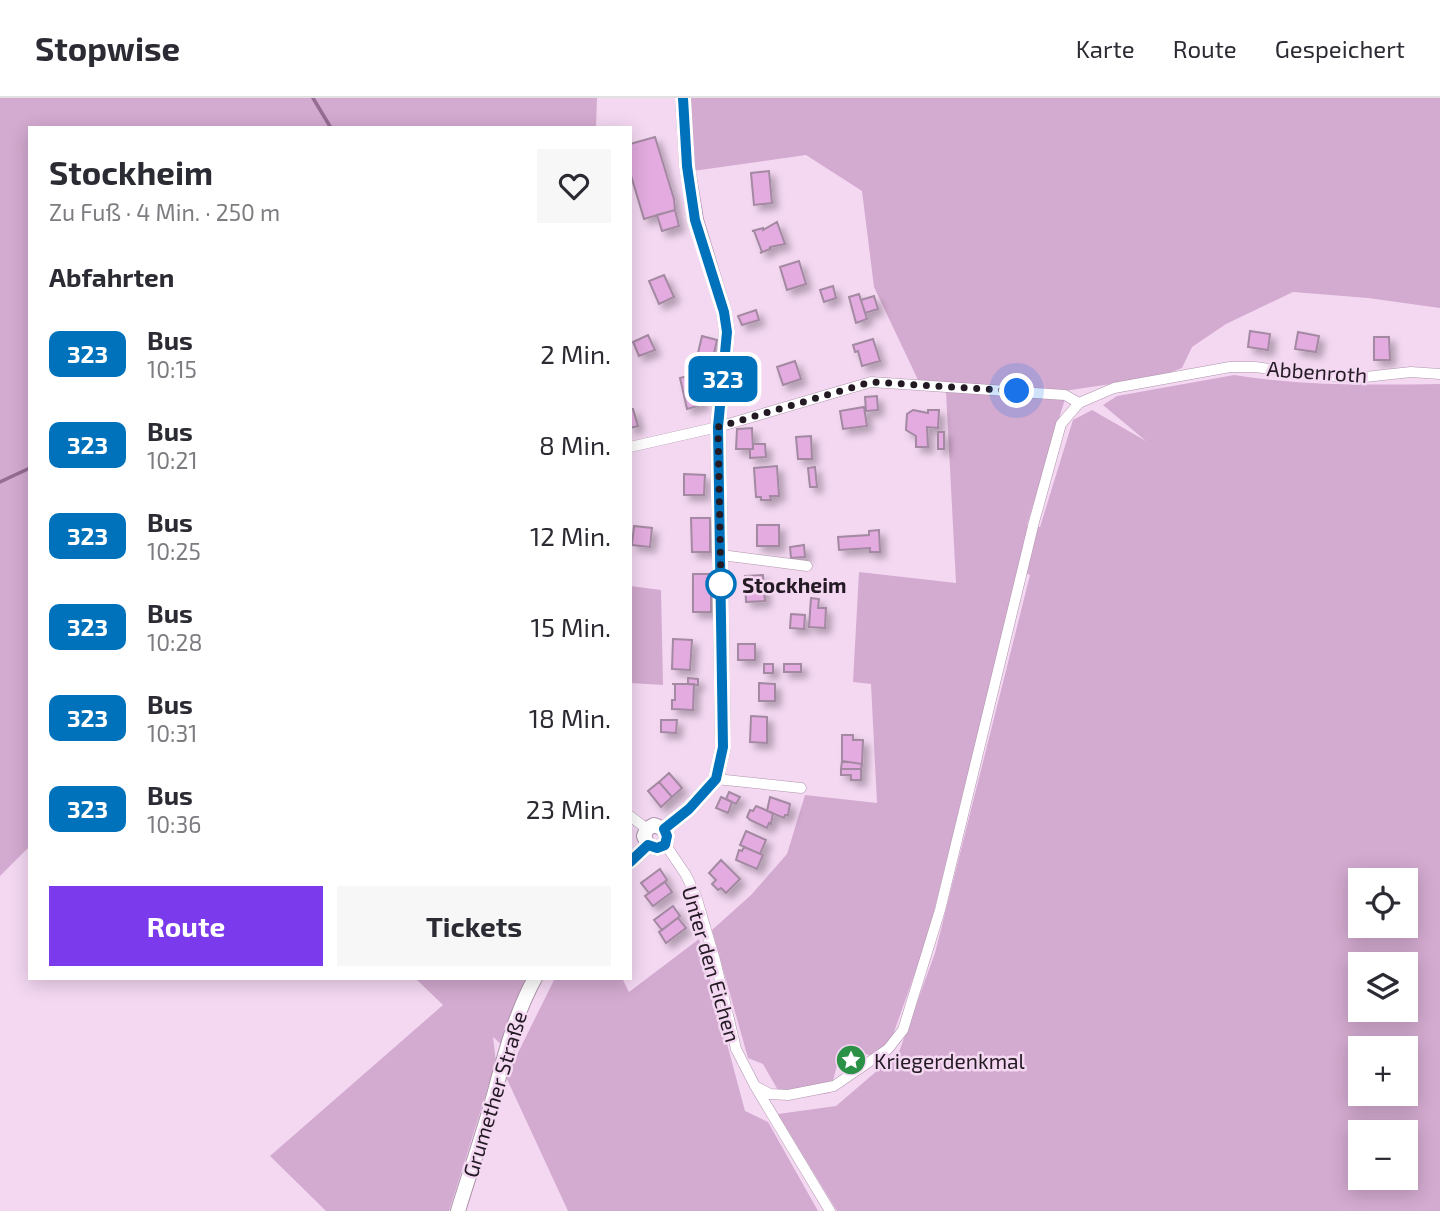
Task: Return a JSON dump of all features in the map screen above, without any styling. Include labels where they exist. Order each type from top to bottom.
[{"type":"street","points":[[664,829],[689,809],[716,779],[723,747],[718,427],[727,332],[724,312],[695,220],[687,166],[683,98]]},
{"type":"street","name":"Abbenroth","points":[[1079,403],[1114,388],[1230,367],[1255,367],[1322,376],[1365,377],[1411,372],[1440,374]]},
{"type":"street","points":[[632,447],[718,427],[871,382],[1065,395],[1079,403],[1061,424],[940,910],[903,1030],[888,1049],[834,1086],[788,1095],[769,1094],[755,1086]]},
{"type":"street","points":[[721,555],[807,566]]},
{"type":"street","points":[[716,779],[801,788]]},
{"type":"street","points":[[632,818],[647,829]]},
{"type":"street","points":[[654,825],[664,829],[667,836],[665,845],[657,848],[648,845],[644,836],[647,829],[654,825]]},
{"type":"street","points":[[632,860],[648,845]]},
{"type":"street","name":"Unter den Eichen","points":[[665,845],[696,895],[736,1049],[755,1086],[830,1211]]},
{"type":"street","name":"Grumether Straße","points":[[458,1211],[505,1049],[520,1006],[534,980]]},
{"type":"shaded area","points":[[0,98],[597,98],[596,126],[28,126],[28,848],[0,876]]},
{"type":"shaded area","points":[[690,98],[1440,98],[1440,308],[1368,298],[1293,292],[1226,324],[1192,347],[1182,368],[1158,377],[1064,391],[918,380],[874,287],[862,191],[806,155],[693,171]]},
{"type":"shaded area","points":[[1234,375],[1311,383],[1440,384],[1440,1211],[837,1211],[778,1114],[836,1106],[899,1052],[935,953],[1030,575],[1018,569],[928,936],[888,1049],[870,1055],[841,1049],[830,1093],[783,1099],[763,1064],[748,1058],[712,930],[751,895],[787,854],[805,795],[877,803],[871,684],[853,682],[859,572],[956,583],[946,392],[1065,399],[1027,525],[1040,527],[1073,420],[1092,410],[1146,441],[1103,405],[1117,396]]},
{"type":"shaded area","points":[[632,586],[661,590],[663,685],[632,683]]},
{"type":"shaded area","points":[[699,939],[745,1111],[768,1122],[818,1211],[568,1211],[506,1077],[554,980],[623,980],[629,992]]},
{"type":"shaded area","points":[[417,980],[530,980],[501,1044],[493,1037],[496,1062],[449,1211],[326,1211],[270,1156],[443,1005]]},
{"type":"building","points":[[655,137],[675,210],[644,219],[632,179],[632,143]]},
{"type":"building","points":[[769,171],[772,203],[754,205],[751,173]]},
{"type":"building","points":[[675,210],[679,226],[662,231],[657,215]]},
{"type":"building","points":[[777,222],[785,244],[770,247],[770,249],[760,253],[762,252],[752,231],[763,230]]},
{"type":"building","points":[[799,261],[806,284],[787,290],[780,267]]},
{"type":"building","points":[[664,275],[674,297],[659,304],[649,281]]},
{"type":"building","points":[[833,286],[836,298],[824,302],[820,290]]},
{"type":"building","points":[[859,294],[867,319],[856,323],[849,297]]},
{"type":"building","points":[[874,296],[878,309],[865,313],[861,300]]},
{"type":"building","points":[[756,310],[759,320],[742,325],[738,316]]},
{"type":"building","points":[[1250,331],[1270,334],[1268,350],[1248,347]]},
{"type":"building","points":[[1298,332],[1319,336],[1316,352],[1295,349]]},
{"type":"building","points":[[648,335],[655,350],[639,356],[633,342]]},
{"type":"building","points":[[702,336],[717,340],[713,357],[698,353]]},
{"type":"building","points":[[1374,337],[1389,337],[1390,360],[1374,360]]},
{"type":"building","points":[[873,339],[880,361],[862,366],[858,351],[855,352],[853,345]]},
{"type":"building","points":[[795,361],[801,379],[783,385],[777,367]]},
{"type":"building","points":[[696,374],[704,404],[687,409],[680,378]]},
{"type":"building","points":[[877,396],[878,410],[866,411],[865,397]]},
{"type":"building","points":[[864,407],[867,426],[843,429],[840,411]]},
{"type":"building","points":[[632,409],[633,409],[638,426],[632,428]]},
{"type":"building","points":[[913,410],[928,413],[928,410],[939,410],[938,428],[927,427],[928,447],[916,447],[916,436],[906,430],[907,414]]},
{"type":"building","points":[[752,428],[753,449],[736,449],[737,429]]},
{"type":"building","points":[[938,432],[944,432],[944,449],[938,449]]},
{"type":"building","points":[[811,436],[812,459],[798,459],[796,437]]},
{"type":"building","points":[[753,444],[765,444],[766,457],[750,458]]},
{"type":"building","points":[[777,466],[779,496],[770,496],[771,500],[761,500],[761,497],[756,497],[754,468]]},
{"type":"building","points":[[815,467],[817,487],[810,487],[808,468]]},
{"type":"building","points":[[684,474],[705,475],[704,495],[684,495]]},
{"type":"building","points":[[691,518],[710,518],[710,552],[692,552]]},
{"type":"building","points":[[757,525],[779,525],[779,546],[757,546]]},
{"type":"building","points":[[634,526],[652,528],[650,547],[632,545]]},
{"type":"building","points":[[879,530],[880,552],[870,552],[870,548],[839,550],[838,537],[869,535],[869,531]]},
{"type":"building","points":[[804,545],[805,557],[791,558],[790,547]]},
{"type":"building","points":[[693,574],[711,574],[711,612],[693,612]]},
{"type":"building","points":[[763,575],[765,601],[746,602],[745,576]]},
{"type":"building","points":[[811,598],[819,599],[818,608],[826,608],[825,628],[809,627]]},
{"type":"building","points":[[791,614],[805,615],[804,629],[790,628]]},
{"type":"building","points":[[673,639],[692,640],[690,670],[672,669]]},
{"type":"building","points":[[738,644],[755,644],[755,660],[738,660]]},
{"type":"building","points":[[764,664],[773,664],[773,673],[764,673]]},
{"type":"building","points":[[784,664],[801,664],[801,672],[784,672]]},
{"type":"building","points":[[688,678],[698,679],[698,685],[688,684]]},
{"type":"building","points":[[759,683],[775,684],[775,701],[759,701]]},
{"type":"building","points":[[675,684],[694,684],[693,710],[672,709]]},
{"type":"building","points":[[751,716],[767,717],[767,743],[750,742]]},
{"type":"building","points":[[661,720],[677,720],[676,733],[661,732]]},
{"type":"building","points":[[842,735],[853,735],[853,740],[863,740],[862,764],[842,761]]},
{"type":"building","points":[[842,761],[862,764],[861,769],[841,769]]},
{"type":"building","points":[[841,769],[861,769],[861,780],[851,780],[851,775],[841,775]]},
{"type":"building","points":[[669,773],[682,788],[672,797],[659,782]]},
{"type":"building","points":[[659,782],[672,797],[661,807],[648,791]]},
{"type":"building","points":[[729,792],[740,797],[736,804],[726,799]]},
{"type":"building","points":[[721,797],[732,802],[728,813],[716,808]]},
{"type":"building","points":[[770,797],[790,804],[788,815],[784,818],[767,811]]},
{"type":"building","points":[[756,806],[773,813],[771,824],[769,823],[767,828],[747,817],[750,810],[753,811]]},
{"type":"building","points":[[746,831],[766,840],[760,854],[740,845]]},
{"type":"building","points":[[744,847],[763,855],[757,869],[736,860],[739,850],[742,851]]},
{"type":"building","points":[[721,860],[740,879],[726,893],[712,884],[716,880],[709,873]]},
{"type":"building","points":[[660,869],[667,880],[649,893],[641,883]]},
{"type":"building","points":[[665,882],[672,892],[653,906],[645,896]]},
{"type":"building","points":[[673,906],[680,916],[662,930],[654,920]]},
{"type":"building","points":[[678,918],[686,928],[666,943],[659,932]]},
{"type":"waterway","points":[[313,98],[330,126]]},
{"type":"waterway","points":[[0,482],[28,469]]},
{"type":"bus line","name":"323","points":[[632,860],[648,845],[657,848],[665,845],[667,836],[664,829],[689,809],[716,779],[723,747],[718,427],[727,332],[724,312],[695,220],[687,166],[683,98]]},
{"type":"place","name":"Stockheim","points":[[721,584]]},
{"type":"place","name":"Kriegerdenkmal","points":[[851,1060]]},
{"type":"route","points":[[721,584],[721,587],[718,427],[871,382],[1017,391]]}]
